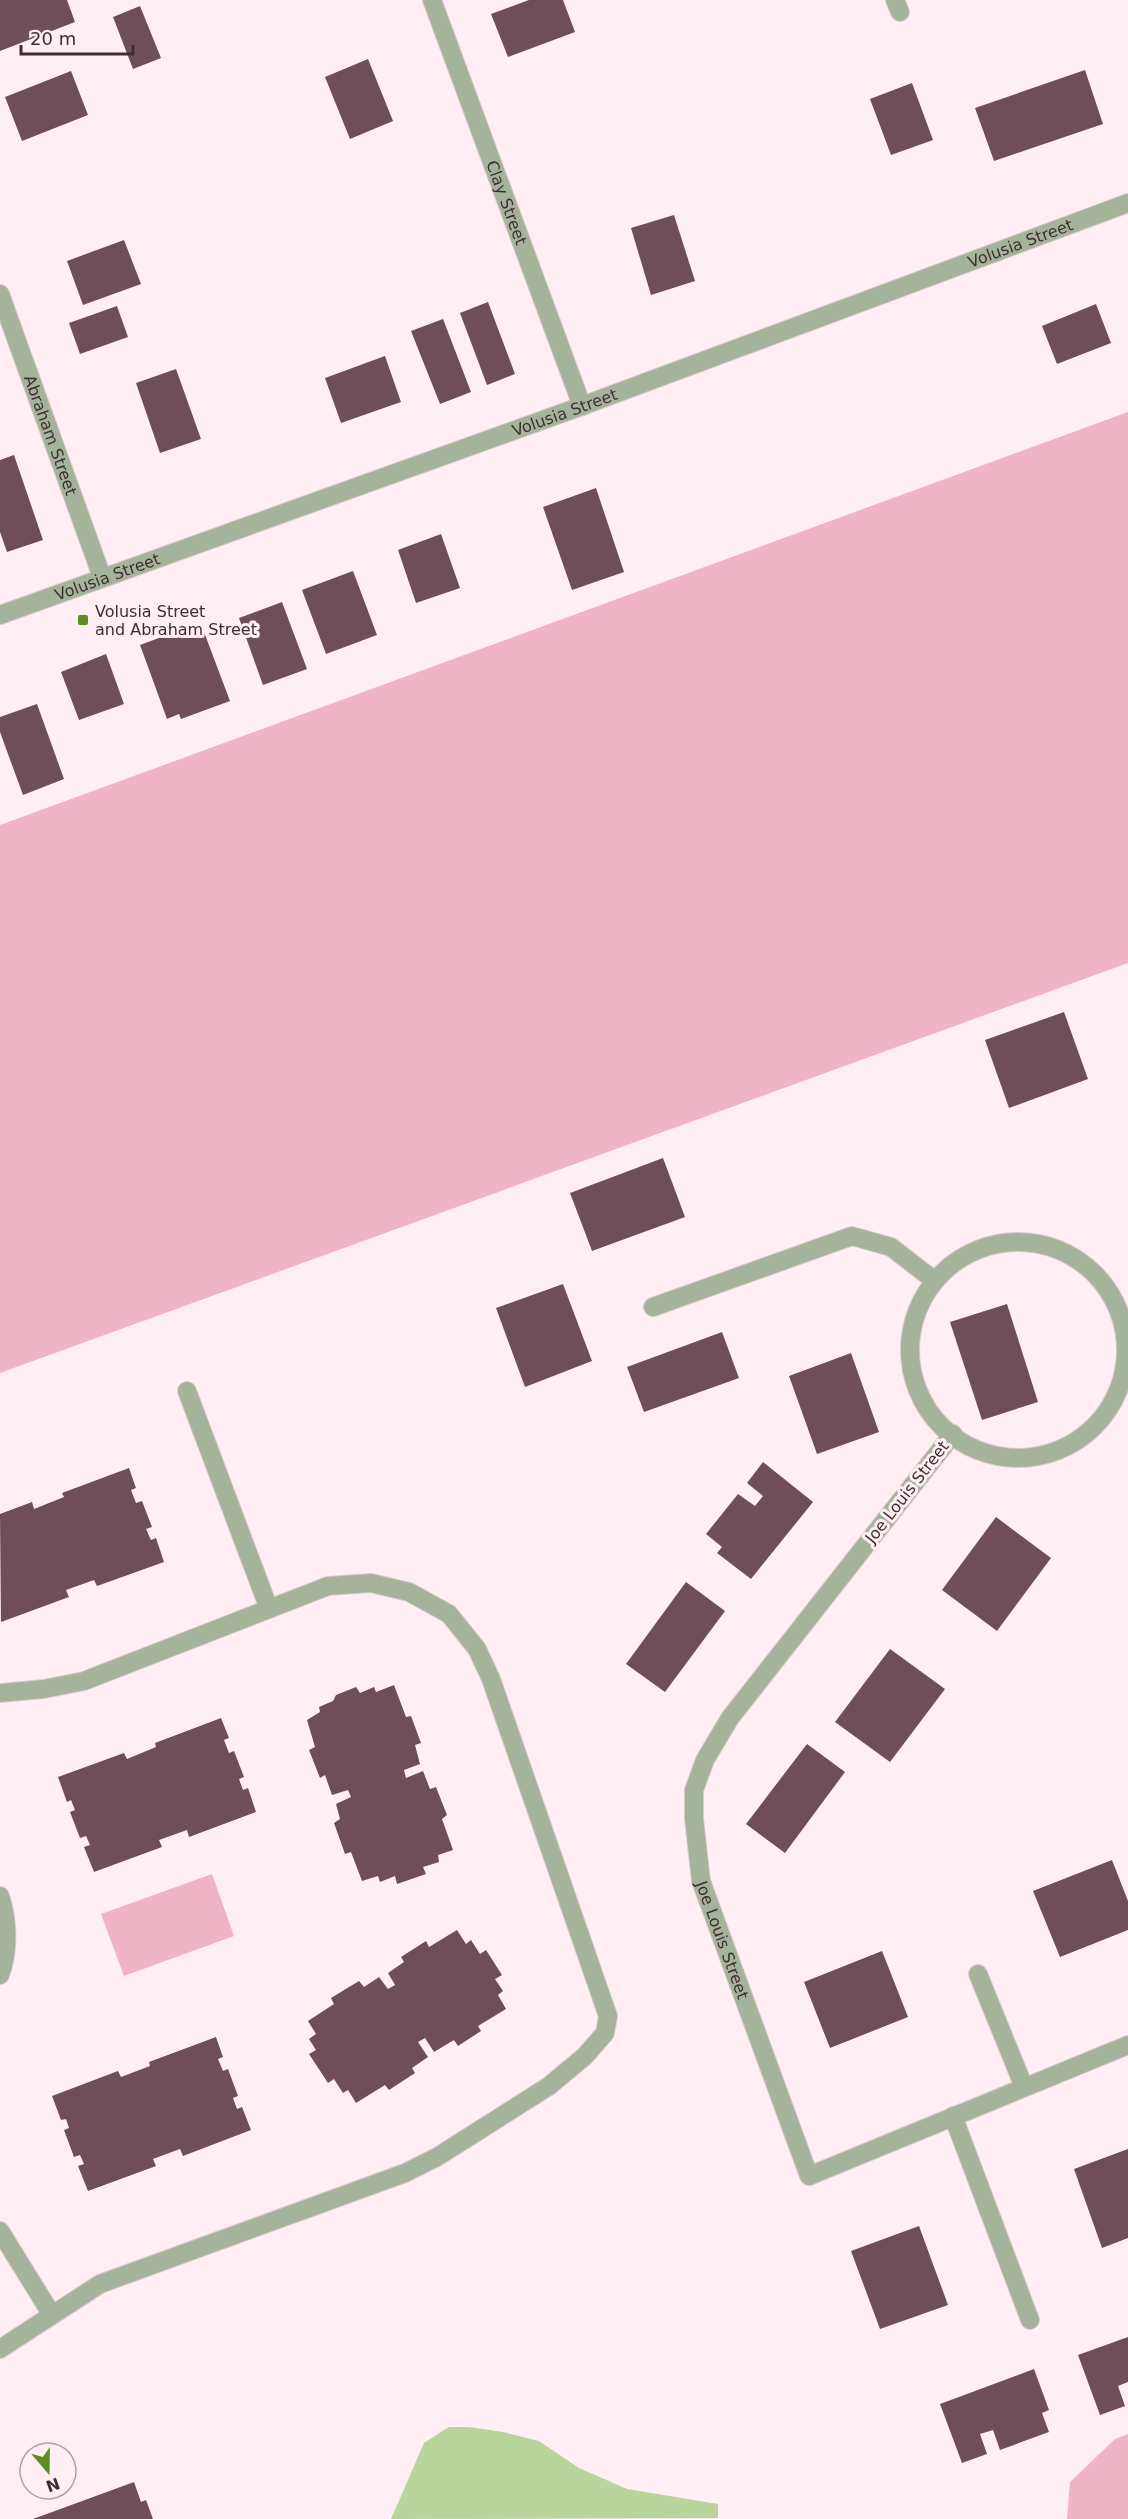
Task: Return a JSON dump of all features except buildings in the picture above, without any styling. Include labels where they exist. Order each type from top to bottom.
[{"type":"street","name":"Clay Street","points":[[432,0],[582,405]]},
{"type":"street","name":"Volusia Street","points":[[0,615],[582,405],[1128,203]]},
{"type":"street","name":"Abraham Street","points":[[0,294],[3,313],[102,577]]},
{"type":"street","points":[[653,1307],[852,1236],[891,1247],[935,1281]]},
{"type":"street","points":[[1024,1241],[1061,1249],[1092,1270],[1116,1300],[1127,1339],[1124,1377],[1108,1411],[1082,1438],[1041,1456],[1002,1457],[966,1445],[937,1422],[917,1390],[909,1350],[916,1314],[935,1281],[963,1256],[999,1243],[1024,1241]]},
{"type":"street","points":[[187,1391],[268,1610]]},
{"type":"street","name":"Joe Louis Street","points":[[953,1434],[730,1718],[705,1760],[694,1790],[694,1820],[701,1881],[809,2176],[1128,2045]]},
{"type":"street","points":[[0,1693],[44,1689],[84,1681],[328,1586],[371,1583],[409,1592],[449,1614],[477,1649],[491,1679],[608,2016],[605,2032],[585,2056],[549,2086],[437,2157],[405,2173],[100,2284],[0,2349]]},
{"type":"street","points":[[0,1896],[5,1913],[5,1962],[0,1975]]},
{"type":"street","points":[[978,1974],[1024,2087]]},
{"type":"street","points":[[953,2116],[1030,2320]]},
{"type":"street","points":[[0,2231],[52,2315]]},
{"type":"shaded area","points":[[1128,412],[1128,963],[0,1373],[0,825]]},
{"type":"shaded area","points":[[212,1874],[234,1936],[124,1976],[101,1914]]},
{"type":"shaded area","points":[[449,2427],[469,2427],[503,2432],[539,2441],[579,2468],[627,2489],[718,2504],[718,2518],[391,2519],[424,2443]]},
{"type":"shaded area","points":[[1128,2434],[1128,2519],[1067,2519],[1070,2482],[1115,2439]]},
{"type":"place","name":"Volusia Street and Abraham Street","points":[[83,620]]}]
